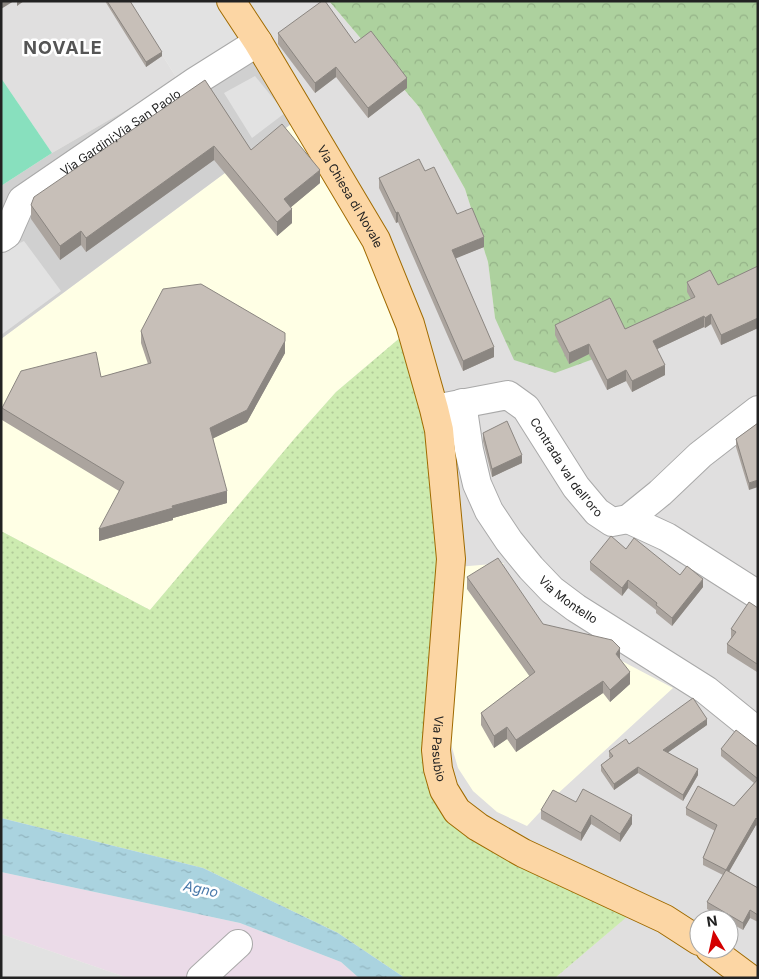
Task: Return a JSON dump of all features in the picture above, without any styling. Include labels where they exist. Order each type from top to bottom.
[{"type":"main road","name":"Via Chiesa di Novale","points":[[232,1],[376,240],[410,324],[434,409]]},
{"type":"main road","name":"Via Pasubio","points":[[434,409],[439,430],[452,559],[436,750],[438,769],[444,790],[457,811],[478,827],[523,853],[665,919],[689,935]]},
{"type":"main road","points":[[723,959],[749,978]]},
{"type":"street","name":"Via Gardini;Via San Paolo","points":[[1,238],[8,234],[22,200],[196,81],[258,42]]},
{"type":"street","name":"Contrada val dell'oro","points":[[434,409],[508,395],[526,408],[576,487],[597,512],[612,522],[628,519]]},
{"type":"street","name":"Via Montello","points":[[462,403],[469,450],[477,484],[490,511],[531,568],[552,590],[576,608],[706,690],[758,732]]},
{"type":"street","points":[[758,410],[700,456],[660,493],[628,519],[667,537],[758,595]]},
{"type":"street","points":[[201,978],[238,944]]},
{"type":"shaded area","points":[[1,1],[128,1],[178,80],[52,153],[1,78]]},
{"type":"shaded area","points":[[128,1],[221,1],[245,37],[178,80]]},
{"type":"shaded area","points":[[221,1],[329,1],[419,107],[465,189],[488,262],[495,318],[758,299],[758,978],[555,978],[641,904],[505,844],[447,789],[408,331]]},
{"type":"shaded area","points":[[245,37],[302,116],[1,339],[1,186],[52,153],[178,80]]},
{"type":"shaded area","points":[[255,76],[285,113],[252,138],[224,93]]},
{"type":"shaded area","points":[[302,116],[408,331],[336,392],[150,610],[1,531],[1,339]]},
{"type":"shaded area","points":[[24,241],[61,291],[1,335],[1,252]]},
{"type":"shaded area","points":[[504,563],[498,570],[543,636],[620,660],[673,688],[553,798],[527,826],[497,812],[473,791],[458,768],[446,718],[457,567]]},
{"type":"shaded area","points":[[1,872],[240,923],[341,962],[359,978],[128,978],[1,934]]},
{"type":"shaded area","points":[[1,934],[128,978],[1,978]]},
{"type":"green space","points":[[329,1],[758,1],[758,299],[555,373],[514,360],[495,318],[488,262],[465,189],[419,107]]},
{"type":"green space","points":[[1,78],[52,153],[1,186]]},
{"type":"green space","points":[[408,331],[431,402],[447,789],[505,844],[642,904],[555,978],[405,978],[338,933],[203,868],[1,818],[1,531],[150,610],[336,392]]},
{"type":"water","name":"Agno","points":[[1,818],[203,868],[338,933],[405,978],[359,978],[341,962],[240,923],[1,872]]},
{"type":"building","points":[[107,1],[130,1],[162,52],[146,62]]},
{"type":"building","points":[[322,1],[325,1],[355,43],[371,31],[407,78],[368,108],[336,67],[315,83],[278,33]]},
{"type":"building","points":[[205,80],[251,150],[282,124],[320,170],[284,199],[292,209],[277,222],[214,146],[86,238],[81,231],[60,246],[31,205],[34,197]]},
{"type":"building","points":[[419,159],[425,171],[434,167],[457,214],[472,208],[484,237],[452,250],[494,347],[463,361],[398,212],[396,213],[379,178]]},
{"type":"building","points":[[758,266],[758,318],[721,335],[711,314],[653,341],[665,365],[632,381],[626,370],[607,380],[589,344],[569,353],[555,325],[610,298],[625,329],[695,297],[687,282],[710,270],[718,285]]},
{"type":"building","points":[[201,284],[285,333],[285,341],[247,410],[210,428],[227,491],[99,529],[124,482],[2,408],[21,371],[96,352],[101,377],[151,363],[141,331],[163,289]]},
{"type":"building","points":[[507,421],[522,455],[492,469],[483,433]]},
{"type":"building","points":[[758,423],[758,480],[749,483],[736,439]]},
{"type":"building","points":[[611,536],[626,549],[634,538],[680,575],[687,566],[703,579],[672,618],[656,605],[657,603],[628,580],[622,588],[590,562]]},
{"type":"building","points":[[498,558],[543,624],[612,640],[620,648],[616,654],[630,672],[610,690],[603,681],[516,740],[507,727],[494,736],[481,713],[535,672],[467,577]]},
{"type":"building","points":[[749,602],[758,608],[757,664],[727,644],[736,632],[731,629]]},
{"type":"building","points":[[693,698],[707,719],[663,750],[698,769],[683,795],[638,767],[614,784],[601,765],[613,756],[609,751],[626,739],[629,744]]},
{"type":"building","points":[[736,730],[758,747],[758,779],[721,749]]},
{"type":"building","points":[[758,779],[758,820],[756,818],[726,870],[703,858],[717,825],[686,808],[698,786],[734,806]]},
{"type":"building","points":[[583,789],[632,815],[620,834],[591,815],[581,833],[541,810],[553,790],[576,802]]},
{"type":"building","points":[[726,870],[758,888],[758,915],[750,910],[743,923],[739,921],[739,909],[719,909],[707,902]]},
{"type":"district","name":"NOVALE","points":[[63,48]]}]
